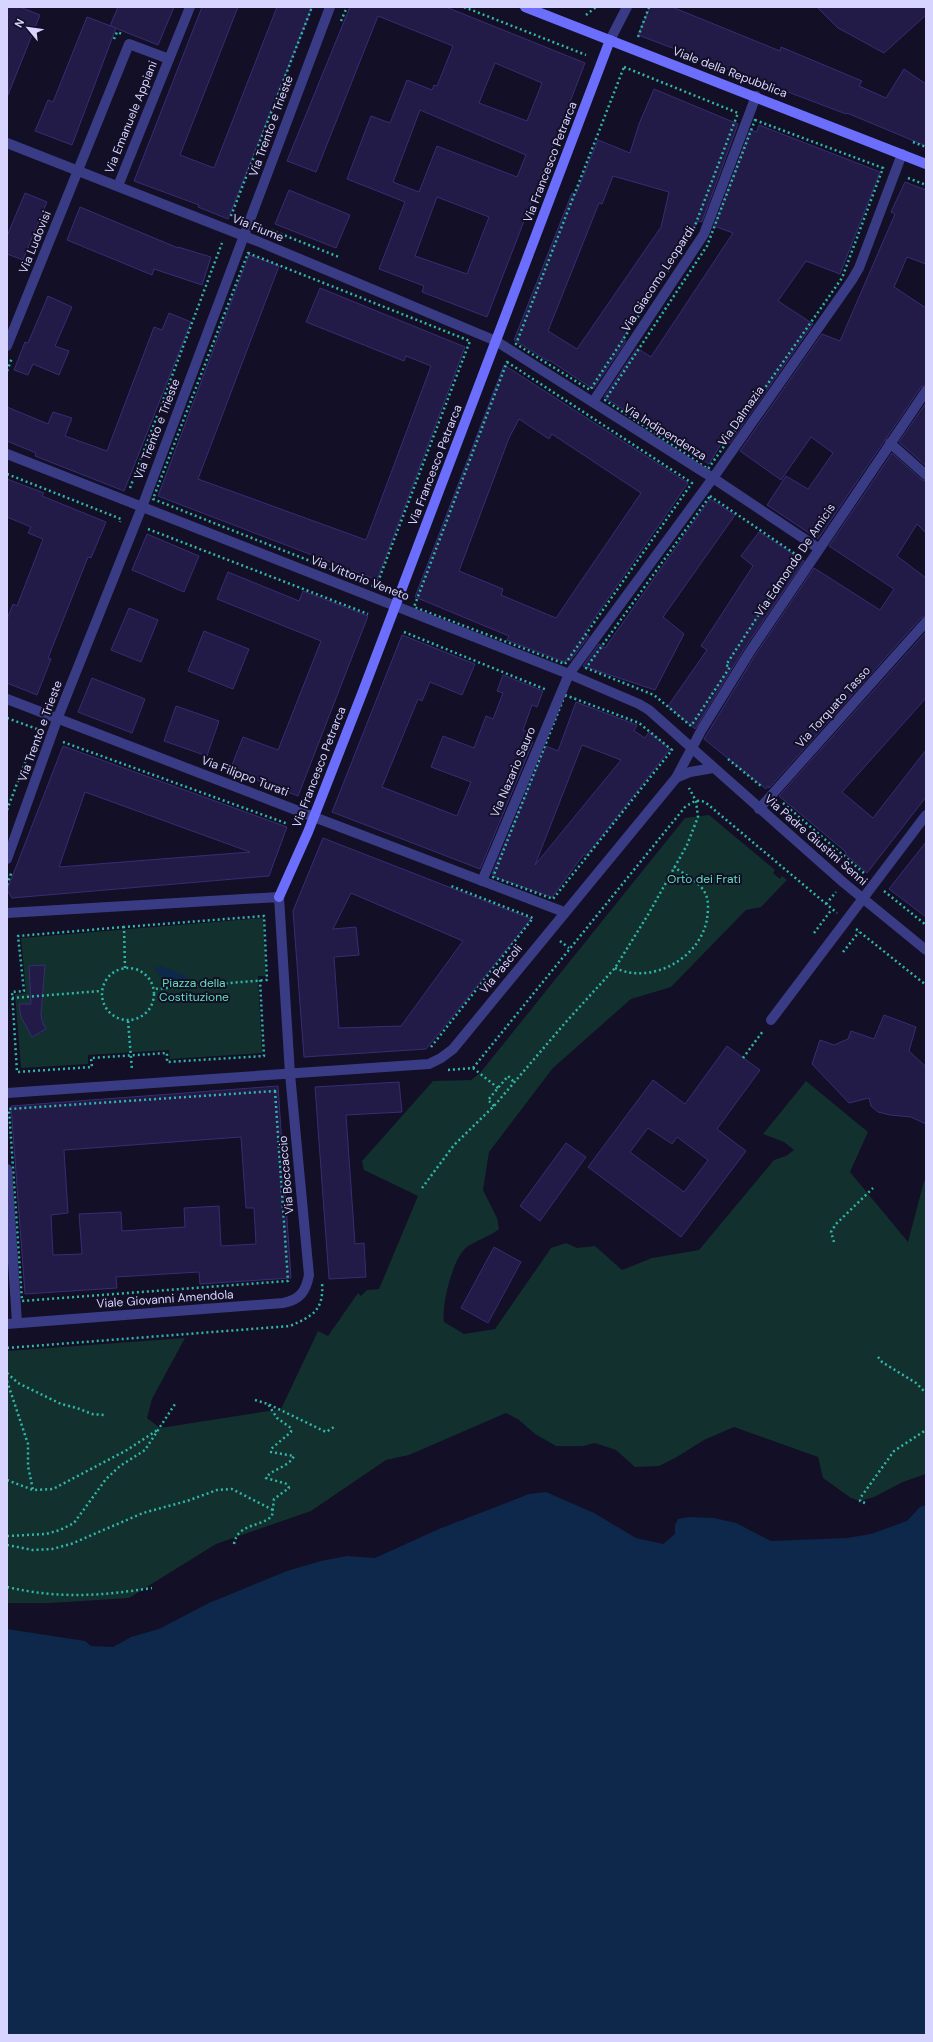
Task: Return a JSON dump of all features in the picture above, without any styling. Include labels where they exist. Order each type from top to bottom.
[{"type":"street","name":"Via Emanuele Appiani","points":[[118,186],[190,7]]},
{"type":"street","name":"Via Trento e Trieste","points":[[11,861],[58,717],[142,507],[330,7]]},
{"type":"street","name":"Viale della Repubblica","points":[[525,7],[756,96],[926,164]]},
{"type":"street","points":[[610,40],[627,7]]},
{"type":"street","name":"Via Francesco Petrarca","points":[[279,897],[314,817],[610,40]]},
{"type":"street","name":"Via Emanuele Appiani","points":[[79,170],[129,44],[169,59]]},
{"type":"street","name":"Via Giacomo Leopardi","points":[[593,402],[704,234],[756,96]]},
{"type":"street","name":"Via Fiume","points":[[7,143],[244,236],[496,341]]},
{"type":"street","name":"Via Dalmazia","points":[[569,674],[713,478],[852,280],[859,268],[902,154]]},
{"type":"street","name":"Via Ludovisi","points":[[7,346],[79,170]]},
{"type":"street","name":"Via Indipendenza","points":[[496,341],[713,478],[818,548]]},
{"type":"street","name":"Via Edmondo De Amicis","points":[[692,748],[749,653],[818,548],[926,391]]},
{"type":"street","points":[[890,443],[926,476]]},
{"type":"street","name":"Via Vittorio Veneto","points":[[7,454],[569,674],[639,704],[692,748]]},
{"type":"street","name":"Via Torquato Tasso","points":[[759,809],[926,622]]},
{"type":"street","name":"Via Nazario Sauro","points":[[482,881],[569,674]]},
{"type":"street","name":"Via Filippo Turati","points":[[7,698],[564,912]]},
{"type":"street","name":"Via Padre Giustini Senni","points":[[692,748],[759,809],[926,950]]},
{"type":"street","name":"Via Pascoli","points":[[290,1074],[429,1064],[441,1058],[453,1049],[564,912],[676,778],[692,748]]},
{"type":"street","points":[[676,778],[690,772],[713,768]]},
{"type":"street","points":[[771,1020],[862,897],[926,815]]},
{"type":"street","points":[[7,913],[279,897],[290,1074],[7,1093]]},
{"type":"street","name":"Via Boccaccio","points":[[290,1074],[309,1275]]},
{"type":"street","points":[[7,1169],[12,1324]]},
{"type":"street","name":"Viale Giovanni Amendola","points":[[12,1324],[283,1303],[297,1299],[300,1296],[305,1289],[309,1275]]},
{"type":"path","points":[[229,221],[312,7]]},
{"type":"path","points":[[464,7],[586,55]]},
{"type":"path","points":[[584,15],[586,16],[596,7]]},
{"type":"path","points":[[643,39],[637,37],[649,7]]},
{"type":"path","points":[[624,67],[738,113],[691,236],[590,390],[516,344],[575,192],[624,67]]},
{"type":"path","points":[[755,120],[883,168],[842,278],[708,468],[606,400],[707,246],[755,120]]},
{"type":"path","points":[[912,142],[926,147]]},
{"type":"path","points":[[905,177],[926,185]]},
{"type":"path","points":[[269,229],[339,257]]},
{"type":"path","points":[[127,494],[223,244],[216,241]]},
{"type":"path","points":[[248,252],[470,341],[376,587],[153,499],[248,252]]},
{"type":"path","points":[[7,371],[13,356]]},
{"type":"path","points":[[507,362],[692,483],[565,664],[414,607],[507,362]]},
{"type":"path","points":[[7,474],[121,519],[118,526]]},
{"type":"path","points":[[710,496],[801,558],[786,581],[782,579],[730,658],[726,665],[730,667],[691,726],[654,695],[586,668],[710,496]]},
{"type":"path","points":[[143,527],[368,614]]},
{"type":"path","points":[[404,632],[547,689],[544,696]]},
{"type":"path","points":[[565,695],[639,723],[672,750],[553,899],[492,877],[565,695]]},
{"type":"path","points":[[7,718],[37,729],[36,733]]},
{"type":"path","points":[[59,747],[61,741],[288,824]]},
{"type":"path","points":[[7,810],[29,752]]},
{"type":"path","points":[[725,757],[766,790]]},
{"type":"path","points":[[422,1188],[454,1145],[494,1106],[615,968],[687,845],[698,817],[696,801],[688,787]]},
{"type":"path","points":[[777,798],[867,875],[871,869]]},
{"type":"path","points":[[473,1068],[685,807],[696,801],[705,802],[859,932],[926,985]]},
{"type":"path","points":[[7,885],[11,861]]},
{"type":"path","points":[[615,968],[626,974],[651,973],[678,963],[696,944],[705,928],[708,910],[706,895],[695,881],[674,867]]},
{"type":"path","points":[[426,1052],[533,918],[450,885]]},
{"type":"path","points":[[884,891],[926,925]]},
{"type":"path","points":[[814,933],[832,909]]},
{"type":"path","points":[[154,989],[260,980],[267,980],[264,916],[18,936],[24,991],[12,992],[17,1072],[92,1067],[91,1058],[131,1055],[167,1053],[167,1062],[264,1056],[260,980]]},
{"type":"path","points":[[124,927],[125,968]]},
{"type":"path","points":[[843,952],[859,932]]},
{"type":"path","points":[[125,968],[140,971],[151,982],[154,989],[154,997],[149,1011],[136,1020],[121,1020],[108,1012],[104,1006],[102,991],[107,978],[118,969],[125,968]]},
{"type":"path","points":[[12,998],[102,991]]},
{"type":"path","points":[[743,1058],[771,1020]]},
{"type":"path","points":[[128,1021],[134,1101]]},
{"type":"path","points":[[442,1070],[473,1068],[498,1088]]},
{"type":"path","points":[[494,1106],[488,1100],[508,1076],[514,1082]]},
{"type":"path","points":[[275,1091],[288,1281],[22,1301],[9,1109],[134,1101],[275,1091]]},
{"type":"path","points":[[834,1242],[831,1232],[836,1224],[873,1188]]},
{"type":"path","points":[[7,1348],[290,1326],[303,1320],[318,1309],[323,1293],[322,1276]]},
{"type":"path","points":[[878,1357],[882,1362],[916,1383],[926,1393]]},
{"type":"path","points":[[7,1373],[18,1383],[61,1404],[92,1414],[104,1415]]},
{"type":"path","points":[[7,1380],[28,1444],[28,1466],[33,1490]]},
{"type":"path","points":[[255,1400],[268,1404],[326,1432],[334,1427]]},
{"type":"path","points":[[7,1536],[46,1534],[60,1530],[74,1523],[106,1479],[120,1466],[145,1450],[175,1404]]},
{"type":"path","points":[[234,1544],[238,1533],[244,1528],[269,1519],[272,1516],[274,1499],[289,1488],[287,1484],[266,1478],[268,1474],[286,1465],[294,1456],[271,1452],[271,1449],[291,1432],[292,1428],[277,1418],[268,1404]]},
{"type":"path","points":[[7,1480],[33,1490],[53,1489],[127,1450],[160,1428]]},
{"type":"path","points":[[866,1503],[860,1501],[860,1497],[894,1451],[926,1430]]},
{"type":"path","points":[[7,1545],[33,1550],[52,1549],[71,1544],[143,1513],[187,1501],[217,1490],[232,1489],[273,1510]]},
{"type":"path","points":[[7,1587],[64,1596],[109,1594],[152,1588]]},
{"type":"green space","name":"Orto dei Frati","points":[[709,815],[775,870],[773,873],[780,879],[782,876],[787,880],[761,907],[746,910],[671,987],[631,999],[553,1068],[489,1152],[483,1190],[497,1218],[499,1229],[467,1247],[462,1252],[449,1282],[444,1305],[444,1322],[464,1334],[495,1329],[551,1248],[566,1243],[577,1248],[595,1246],[622,1270],[652,1258],[699,1250],[774,1160],[786,1156],[794,1150],[784,1142],[763,1134],[806,1081],[868,1132],[850,1172],[908,1242],[924,1181],[926,1181],[926,1474],[903,1482],[874,1497],[860,1501],[851,1498],[823,1478],[818,1457],[734,1427],[704,1440],[677,1457],[659,1466],[635,1467],[616,1450],[595,1443],[583,1446],[556,1446],[535,1434],[519,1420],[506,1413],[409,1455],[386,1460],[311,1511],[216,1544],[129,1598],[51,1603],[7,1603],[7,1351],[185,1338],[152,1399],[147,1418],[160,1428],[281,1409],[318,1331],[328,1336],[358,1293],[361,1296],[367,1290],[379,1289],[418,1196],[364,1170],[362,1161],[433,1081],[471,1080],[480,1073],[685,818]]},
{"type":"green space","name":"Piazza della Costituzione","points":[[263,918],[266,976],[258,976],[262,1053],[170,1059],[169,1050],[88,1055],[88,1064],[21,1068],[15,994],[26,993],[21,938]]},
{"type":"water","points":[[162,966],[184,975],[192,984],[174,984],[166,981],[154,968]]},
{"type":"water","points":[[546,1492],[594,1513],[636,1538],[663,1544],[675,1534],[675,1525],[678,1519],[689,1517],[714,1518],[736,1523],[771,1541],[847,1538],[871,1534],[907,1521],[920,1507],[926,1505],[926,2035],[7,2035],[7,1629],[85,1641],[91,1646],[113,1647],[131,1637],[159,1629],[209,1603],[287,1571],[321,1561],[347,1556],[375,1558],[439,1529],[529,1494]]},
{"type":"building","points":[[7,7],[20,7],[40,15],[8,95]]},
{"type":"building","points":[[118,7],[174,7],[158,45],[110,26]]},
{"type":"building","points":[[202,7],[238,7],[180,155],[214,168],[277,7],[312,7],[228,219],[198,207],[199,205],[134,181]]},
{"type":"building","points":[[350,7],[446,7],[585,63],[487,317],[422,292],[424,286],[379,269],[405,202],[347,179],[371,116],[390,123],[407,80],[432,90],[434,85],[437,86],[453,46],[378,16],[316,172],[287,161]],"holes":[[[495,63],[542,83],[527,121],[479,103]],[[420,110],[526,155],[517,177],[437,146],[419,192],[393,182]],[[437,197],[489,217],[467,274],[415,256]]]},
{"type":"building","points":[[650,7],[672,7],[780,51],[781,47],[862,81],[859,86],[886,98],[904,69],[926,84],[926,146],[847,113],[846,114],[638,35]]},
{"type":"building","points":[[817,7],[926,7],[926,15],[884,53],[838,28]]},
{"type":"building","points":[[87,17],[116,28],[72,145],[35,131],[48,100],[53,102]]},
{"type":"building","points":[[654,89],[738,124],[702,222],[698,221],[622,339],[626,341],[593,389],[549,360],[548,361],[514,340],[572,193],[576,194],[598,140],[630,153],[639,124]],"holes":[[[613,176],[669,192],[661,227],[577,349],[548,331],[599,203],[602,204]]]},
{"type":"building","points":[[759,125],[880,172],[840,274],[806,261],[778,301],[813,324],[730,443],[724,439],[709,464],[604,397],[637,348],[651,357],[733,233],[714,226],[750,130],[757,132]]},
{"type":"building","points":[[905,182],[926,190],[926,264],[907,257],[894,287],[926,308],[926,385],[921,387],[818,539],[767,505],[786,476],[808,489],[833,453],[811,437],[781,480],[740,451],[822,334],[840,341],[895,214],[891,212]]},
{"type":"building","points":[[289,190],[350,215],[336,248],[275,224]]},
{"type":"building","points":[[25,193],[47,202],[23,260],[7,254],[7,236]]},
{"type":"building","points":[[80,207],[178,248],[211,257],[202,285],[154,269],[152,275],[67,240]]},
{"type":"building","points":[[249,255],[279,266],[198,479],[366,540],[431,366],[406,356],[404,361],[306,322],[320,288],[465,347],[377,580],[158,496]]},
{"type":"building","points":[[48,296],[72,307],[55,346],[69,351],[59,375],[33,364],[28,375],[14,370],[25,342],[28,343]]},
{"type":"building","points":[[169,313],[191,322],[124,491],[35,456],[36,453],[7,441],[7,407],[48,424],[53,412],[72,418],[65,436],[107,451],[154,327],[162,330]]},
{"type":"building","points":[[504,365],[688,483],[584,633],[589,636],[570,661],[566,660],[565,662],[507,640],[509,636],[415,597]],"holes":[[[519,419],[549,439],[552,434],[641,493],[556,618],[501,595],[503,589],[459,571],[509,438]]]},
{"type":"building","points":[[926,403],[926,466],[899,442]]},
{"type":"building","points":[[892,453],[922,480],[926,481],[926,533],[917,524],[897,556],[926,578],[926,616],[921,618],[769,788],[768,786],[766,789],[704,739],[754,657],[814,568],[880,610],[894,589],[829,546]]},
{"type":"building","points":[[7,479],[44,493],[42,496],[106,522],[91,558],[88,557],[48,658],[51,659],[37,695],[7,683],[7,619],[13,604],[17,606],[43,539],[28,533],[31,527],[7,517]]},
{"type":"building","points":[[710,499],[735,515],[663,617],[684,634],[655,690],[583,666],[599,644],[605,648]]},
{"type":"building","points":[[759,532],[804,561],[744,649],[695,729],[668,706],[707,650],[701,646],[753,566],[741,556]]},
{"type":"building","points":[[147,534],[199,556],[184,592],[132,570]]},
{"type":"building","points":[[228,572],[299,601],[303,591],[368,616],[298,796],[230,770],[243,737],[278,750],[321,641],[217,599]]},
{"type":"building","points":[[129,608],[158,620],[141,662],[111,650]]},
{"type":"building","points":[[204,631],[249,649],[233,689],[188,671]]},
{"type":"building","points":[[926,632],[926,698],[842,792],[873,818],[926,750],[926,797],[867,873],[845,854],[846,852],[779,796]]},
{"type":"building","points":[[402,635],[475,664],[462,695],[430,682],[422,701],[418,699],[382,787],[457,816],[471,782],[431,767],[443,736],[474,748],[486,716],[493,719],[503,693],[497,691],[503,675],[543,691],[537,707],[532,705],[523,730],[527,732],[524,738],[533,742],[480,869],[332,812]]},
{"type":"building","points":[[92,678],[145,699],[132,733],[78,712]]},
{"type":"building","points":[[576,702],[637,725],[634,731],[645,738],[649,732],[670,749],[586,856],[584,854],[552,897],[495,877],[495,875],[492,874],[546,746],[558,751]],"holes":[[[582,745],[621,760],[535,865]]]},
{"type":"building","points":[[176,706],[219,721],[207,756],[164,741]]},
{"type":"building","points":[[63,746],[287,827],[269,876],[12,898],[7,890]],"holes":[[[85,792],[250,852],[59,867]]]},
{"type":"building","points":[[323,838],[531,919],[426,1049],[304,1057],[293,911]],"holes":[[[351,893],[463,941],[401,1026],[339,1028],[334,957],[359,955],[356,927],[333,929]]]},
{"type":"building","points":[[926,842],[926,917],[889,889]]},
{"type":"building","points":[[45,965],[41,1014],[42,1021],[46,1029],[32,1037],[21,1017],[19,1004],[31,1004],[29,966]]},
{"type":"building","points":[[884,1015],[916,1027],[909,1051],[926,1067],[926,1124],[911,1117],[878,1112],[871,1106],[869,1098],[849,1103],[812,1064],[820,1040],[834,1045],[848,1039],[851,1031],[874,1039]]},
{"type":"building","points":[[727,1046],[760,1070],[717,1129],[746,1151],[681,1237],[588,1167],[653,1080],[685,1104]],"holes":[[[648,1128],[672,1144],[677,1137],[708,1160],[684,1192],[630,1152]]]},
{"type":"building","points":[[399,1082],[402,1112],[346,1115],[355,1244],[364,1243],[366,1277],[329,1279],[315,1087]]},
{"type":"building","points":[[278,1086],[291,1278],[200,1284],[199,1272],[116,1277],[117,1288],[25,1294],[11,1106]],"holes":[[[241,1137],[246,1208],[254,1208],[256,1244],[221,1246],[219,1206],[184,1208],[185,1227],[122,1231],[121,1212],[79,1214],[82,1254],[53,1255],[51,1215],[68,1213],[64,1150]]]},
{"type":"building","points":[[566,1143],[586,1157],[540,1221],[520,1206]]},
{"type":"building","points":[[494,1247],[521,1262],[488,1323],[461,1308]]}]
